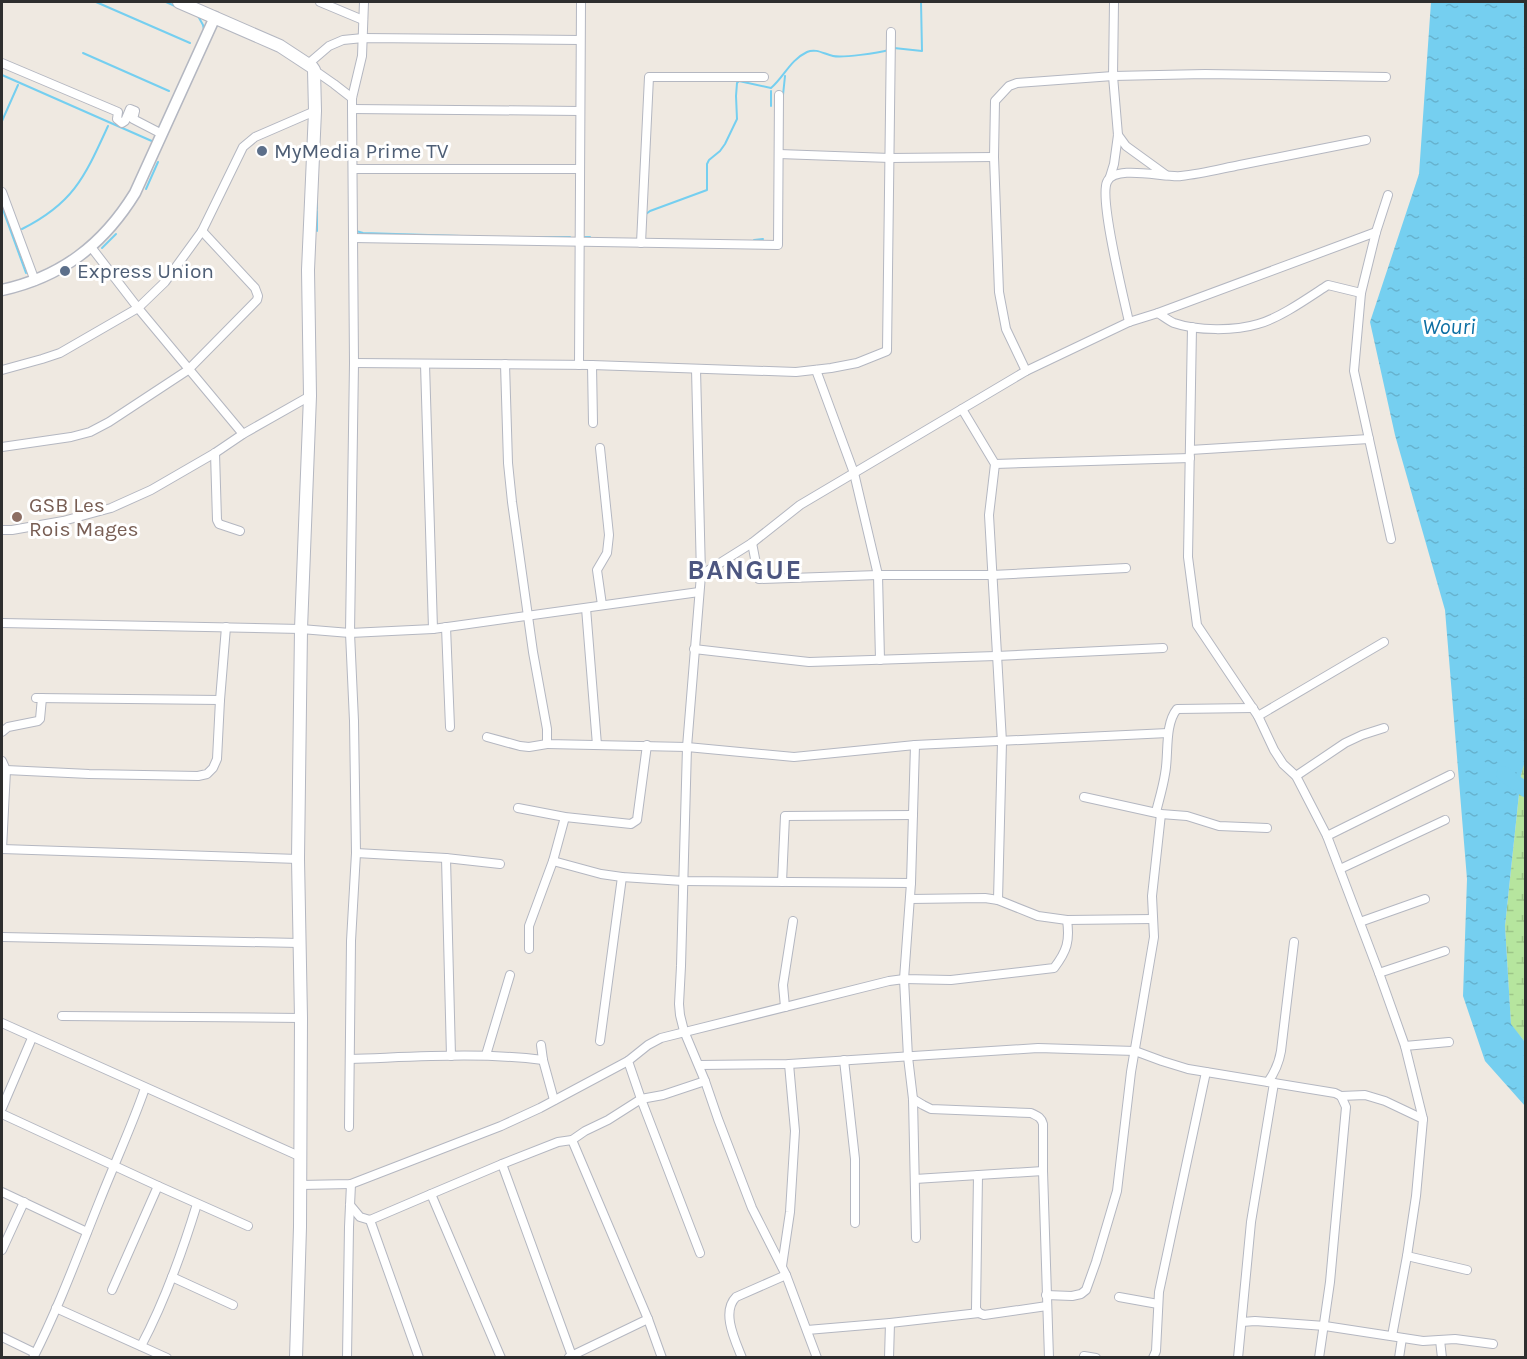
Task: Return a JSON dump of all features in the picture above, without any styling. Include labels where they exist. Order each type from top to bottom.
[{"type":"main road","points":[[187,3],[280,46],[311,67],[315,111],[308,270],[310,396],[301,629],[298,859],[301,1018],[300,1185],[296,1358]]},
{"type":"street","points":[[320,2],[363,21]]},
{"type":"street","points":[[349,1127],[351,941],[356,853],[350,633],[354,363],[352,98],[362,56],[364,2]]},
{"type":"street","points":[[579,365],[581,2]]},
{"type":"street","points":[[1114,2],[1113,76],[1118,135],[1114,164],[1105,188],[1106,208],[1129,322]]},
{"type":"street","points":[[2,291],[35,281],[57,271],[91,247],[117,219],[135,193],[215,17]]},
{"type":"street","points":[[354,363],[592,365],[780,372],[816,370],[857,363],[887,351],[891,33]]},
{"type":"street","points":[[352,98],[311,67],[329,46],[343,40],[363,38],[580,40]]},
{"type":"street","points":[[2,63],[118,112],[117,119],[122,123],[125,122],[130,109],[135,111],[134,119],[162,134]]},
{"type":"street","points":[[1026,371],[1006,329],[999,292],[994,157],[995,101],[1009,86],[1017,83],[1113,76],[1205,74],[1386,77]]},
{"type":"street","points":[[641,243],[649,77],[764,77]]},
{"type":"street","points":[[353,237],[778,245],[779,95]]},
{"type":"street","points":[[352,109],[580,111]]},
{"type":"street","points":[[2,370],[60,353],[138,308],[165,282],[202,231],[248,141],[315,111]]},
{"type":"street","points":[[1118,135],[1126,146],[1168,176]]},
{"type":"street","points":[[1110,177],[1137,172],[1179,177],[1366,140]]},
{"type":"street","points":[[779,154],[890,158],[994,157]]},
{"type":"street","points":[[353,169],[580,170]]},
{"type":"street","points":[[2,192],[35,281]]},
{"type":"street","points":[[1388,195],[1361,293],[1354,371],[1391,538]]},
{"type":"street","points":[[2,447],[71,437],[90,432],[109,422],[188,370],[256,300],[258,296],[255,288],[202,231]]},
{"type":"street","points":[[701,575],[752,543],[800,505],[1026,371],[1129,322],[1376,232]]},
{"type":"street","points":[[91,247],[188,370],[243,434]]},
{"type":"street","points":[[1158,313],[1174,323],[1192,327],[1234,328],[1259,324],[1276,317],[1328,285],[1361,293]]},
{"type":"street","points":[[1192,327],[1188,557],[1197,625],[1255,712],[1283,764],[1296,776],[1327,836],[1405,1046],[1423,1119],[1416,1196],[1392,1336]]},
{"type":"street","points":[[425,364],[433,629]]},
{"type":"street","points":[[505,364],[510,482],[532,652],[547,729],[547,744]]},
{"type":"street","points":[[592,365],[592,423]]},
{"type":"street","points":[[696,369],[701,575],[687,747],[680,1015],[684,1031],[699,1065],[752,1208],[784,1271],[817,1358]]},
{"type":"street","points":[[816,370],[854,473],[878,574],[880,660]]},
{"type":"street","points":[[2,530],[63,521],[111,508],[151,490],[310,396]]},
{"type":"street","points":[[962,409],[995,464],[989,515],[1002,742],[998,900]]},
{"type":"street","points":[[995,464],[1190,454],[1369,439]]},
{"type":"street","points":[[600,448],[609,535],[607,553],[597,570],[602,605]]},
{"type":"street","points":[[216,453],[217,520],[219,524],[240,531]]},
{"type":"street","points":[[752,543],[759,579],[878,574],[992,574],[1126,568]]},
{"type":"street","points":[[2,623],[301,629],[350,633],[433,629],[699,592]]},
{"type":"street","points":[[586,608],[597,745]]},
{"type":"street","points":[[6,770],[198,776],[207,774],[217,759],[219,700],[226,627]]},
{"type":"street","points":[[446,627],[450,727]]},
{"type":"street","points":[[1046,1295],[1072,1296],[1086,1290],[1117,1191],[1135,1051],[1153,947],[1152,896],[1158,813],[1166,773],[1168,733],[1173,715],[1177,709],[1255,712],[1384,642]]},
{"type":"street","points":[[694,649],[809,662],[1163,648]]},
{"type":"street","points":[[2,732],[8,727],[38,721],[40,719],[39,698],[219,700]]},
{"type":"street","points":[[1296,776],[1346,743],[1384,728]]},
{"type":"street","points":[[487,737],[525,747],[547,744],[647,745],[794,757],[915,745],[1168,733]]},
{"type":"street","points":[[518,808],[565,817],[634,823],[637,820],[647,745]]},
{"type":"street","points":[[915,745],[911,883],[904,979],[908,1057],[913,1099],[916,1238]]},
{"type":"street","points":[[2,761],[6,770],[2,849],[298,859]]},
{"type":"street","points":[[1327,836],[1449,775]]},
{"type":"street","points":[[1083,797],[1158,813],[1187,816],[1219,826],[1267,828]]},
{"type":"street","points":[[782,882],[785,816],[913,814]]},
{"type":"street","points":[[529,949],[529,926],[553,861],[565,817]]},
{"type":"street","points":[[1340,869],[1445,820]]},
{"type":"street","points":[[356,853],[446,858],[500,864]]},
{"type":"street","points":[[446,858],[451,1056]]},
{"type":"street","points":[[553,861],[601,874],[683,881],[911,883]]},
{"type":"street","points":[[600,1041],[622,877]]},
{"type":"street","points":[[910,899],[985,898],[998,900],[1038,915],[1067,920],[1153,919]]},
{"type":"street","points":[[1360,922],[1425,899]]},
{"type":"street","points":[[300,1185],[351,1184],[501,1126],[628,1061],[655,1041],[684,1031],[889,981],[951,980],[1054,968],[1062,958],[1067,946],[1069,933],[1067,920]]},
{"type":"street","points":[[785,1006],[783,985],[793,921]]},
{"type":"street","points":[[2,937],[299,943]]},
{"type":"street","points":[[1238,1358],[1251,1222],[1271,1082],[1281,1051],[1294,942]]},
{"type":"street","points":[[1379,973],[1444,951]]},
{"type":"street","points":[[486,1055],[510,975]]},
{"type":"street","points":[[62,1016],[301,1018]]},
{"type":"street","points":[[2,1023],[299,1156]]},
{"type":"street","points":[[2,1108],[32,1038]]},
{"type":"street","points":[[1405,1046],[1449,1042]]},
{"type":"street","points":[[541,1045],[554,1100]]},
{"type":"street","points":[[699,1065],[789,1064],[1038,1048],[1135,1051],[1179,1066],[1206,1072],[1335,1093],[1341,1096],[1365,1095],[1385,1101],[1423,1119]]},
{"type":"street","points":[[350,1059],[486,1055],[543,1060]]},
{"type":"street","points":[[844,1060],[855,1159],[855,1223]]},
{"type":"street","points":[[628,1061],[640,1099],[700,1253]]},
{"type":"street","points":[[784,1271],[795,1131],[789,1064]]},
{"type":"street","points":[[1153,1357],[1156,1351],[1158,1304],[1179,1193],[1206,1072]]},
{"type":"street","points":[[350,1205],[360,1217],[370,1220],[502,1164],[558,1142],[572,1140],[640,1099],[663,1095],[705,1082]]},
{"type":"street","points":[[2,1338],[34,1355],[56,1308],[146,1088]]},
{"type":"street","points":[[1319,1358],[1346,1107],[1341,1096]]},
{"type":"street","points":[[913,1099],[931,1109],[1030,1113],[1039,1116],[1043,1124],[1049,1358]]},
{"type":"street","points":[[2,1114],[248,1226]]},
{"type":"street","points":[[572,1140],[663,1358]]},
{"type":"street","points":[[502,1164],[572,1357],[648,1319]]},
{"type":"street","points":[[915,1179],[1043,1171]]},
{"type":"street","points":[[978,1175],[976,1309],[979,1313]]},
{"type":"street","points":[[347,1358],[351,1184]]},
{"type":"street","points":[[112,1290],[158,1186]]},
{"type":"street","points":[[2,1192],[87,1232]]},
{"type":"street","points":[[431,1194],[501,1358]]},
{"type":"street","points":[[2,1250],[24,1202]]},
{"type":"street","points":[[141,1346],[172,1277],[197,1204]]},
{"type":"street","points":[[370,1220],[419,1358]]},
{"type":"street","points":[[1407,1256],[1467,1270]]},
{"type":"street","points":[[742,1358],[733,1334],[729,1310],[732,1301],[784,1271]]},
{"type":"street","points":[[172,1277],[233,1305]]},
{"type":"street","points":[[1119,1297],[1158,1304]]},
{"type":"street","points":[[807,1330],[979,1313],[984,1315],[1047,1306]]},
{"type":"street","points":[[56,1308],[167,1358]]},
{"type":"street","points":[[1242,1322],[1324,1326],[1423,1341],[1455,1339],[1493,1344]]},
{"type":"street","points":[[889,1358],[890,1323]]},
{"type":"street","points":[[1399,1358],[1402,1338]]},
{"type":"street","points":[[1440,1340],[1442,1358]]},
{"type":"street","points":[[1084,1356],[1096,1358]]},
{"type":"green space","points":[[1525,758],[1525,1042],[1511,1025],[1505,926],[1521,775]]},
{"type":"water","name":"Wouri","points":[[1431,2],[1525,2],[1526,758],[1521,775],[1505,926],[1511,1024],[1525,1042],[1525,1106],[1485,1061],[1463,996],[1467,879],[1445,610],[1395,435],[1370,322],[1419,174]]},
{"type":"waterway","points":[[96,2],[190,43]]},
{"type":"waterway","points":[[166,2],[175,6]]},
{"type":"waterway","points":[[894,48],[922,51],[921,2]]},
{"type":"waterway","points":[[198,16],[204,30]]},
{"type":"waterway","points":[[646,214],[707,190],[707,164],[725,144],[737,119],[736,96],[739,81],[771,88],[796,59],[810,51],[838,56],[889,50]]},
{"type":"waterway","points":[[83,53],[169,91]]},
{"type":"waterway","points":[[2,75],[154,142]]},
{"type":"waterway","points":[[783,95],[785,76]]},
{"type":"waterway","points":[[2,121],[18,85]]},
{"type":"waterway","points":[[771,91],[771,106]]},
{"type":"waterway","points":[[22,229],[40,219],[66,198],[84,174],[108,126]]},
{"type":"waterway","points":[[146,189],[158,162]]},
{"type":"waterway","points":[[317,196],[317,209]]},
{"type":"waterway","points":[[2,207],[26,273]]},
{"type":"waterway","points":[[317,211],[317,231]]},
{"type":"waterway","points":[[356,231],[461,236]]},
{"type":"waterway","points":[[102,248],[116,234]]},
{"type":"waterway","points":[[531,237],[570,237]]},
{"type":"waterway","points":[[581,237],[590,237]]},
{"type":"waterway","points":[[754,240],[763,239]]},
{"type":"waterway","points":[[1504,774],[1526,790]]},
{"type":"place","name":"MyMedia Prime TV","points":[[262,151]]},
{"type":"place","name":"Express Union","points":[[65,271]]},
{"type":"place","name":"GSB Les Rois Mages","points":[[17,517]]},
{"type":"district","name":"BANGUE","points":[[745,570]]}]
